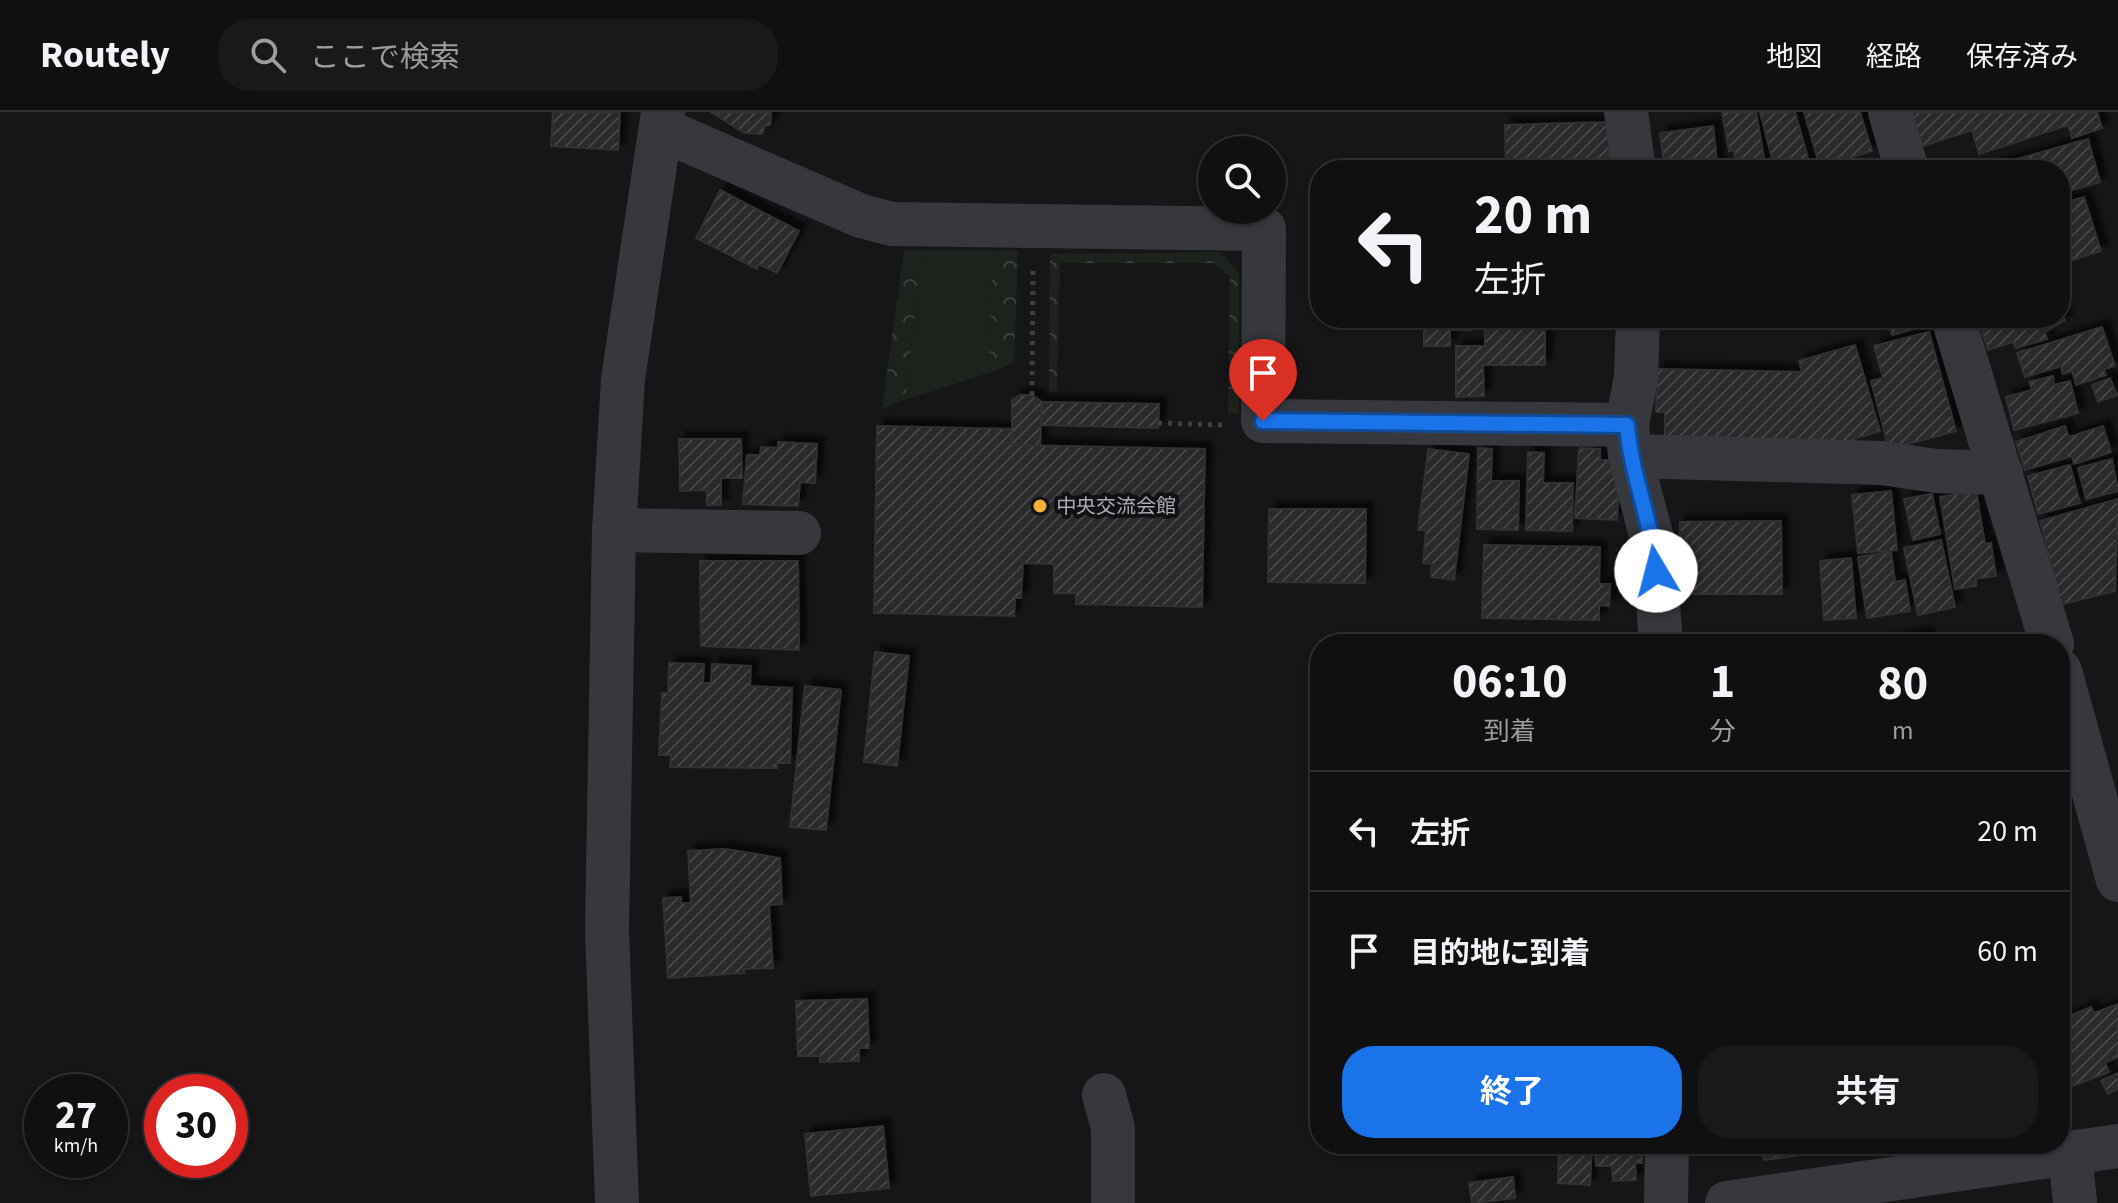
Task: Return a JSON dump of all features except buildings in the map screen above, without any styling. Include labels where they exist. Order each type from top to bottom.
[{"type":"street","points":[[1626,112],[1633,160]]},
{"type":"street","points":[[1890,112],[1904,160]]},
{"type":"street","points":[[617,1203],[607,929],[614,530],[623,379],[663,121],[877,221],[906,226],[1264,229],[1263,421],[1628,440],[1882,463],[1936,471],[2001,473]]},
{"type":"street","points":[[1638,328],[1636,377],[1628,440],[1654,546],[1660,634]]},
{"type":"street","points":[[1956,328],[2049,634]]},
{"type":"street","points":[[614,530],[799,533]]},
{"type":"street","points":[[2070,707],[2118,880]]},
{"type":"street","points":[[1104,1095],[1113,1128],[1113,1203]]},
{"type":"street","points":[[1727,1203],[2118,1146]]},
{"type":"street","points":[[1666,1203],[1667,1154]]},
{"type":"street","points":[[2070,1155],[2075,1201]]},
{"type":"path","points":[[1032,395],[1034,226]]},
{"type":"path","points":[[1158,423],[1238,425],[1263,421]]},
{"type":"green space","points":[[904,250],[922,250],[905,400],[882,408]]},
{"type":"green space","points":[[922,250],[993,250],[989,373],[905,400]]},
{"type":"green space","points":[[993,250],[1018,250],[1014,363],[989,373]]},
{"type":"green space","points":[[1220,252],[1239,272],[1239,413],[1228,413],[1230,277],[1214,263],[1060,263],[1057,392],[1049,391],[1050,254]]},
{"type":"place","name":"中央交流会館","points":[[1040,506]]},
{"type":"route","points":[[1263,421],[1627,425],[1630,456],[1654,546],[1656,571]]}]
